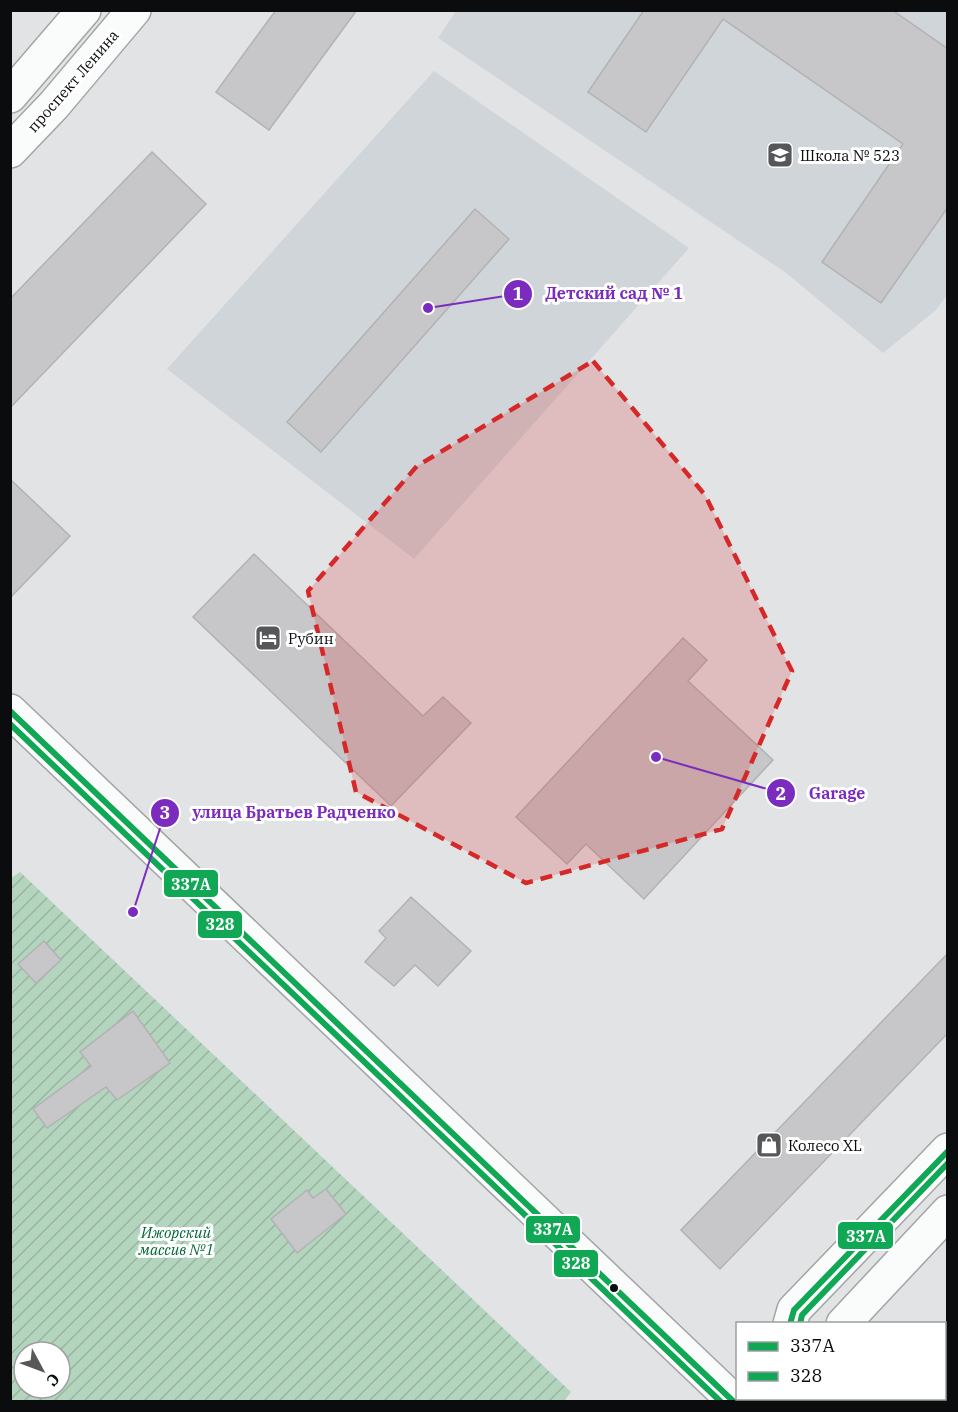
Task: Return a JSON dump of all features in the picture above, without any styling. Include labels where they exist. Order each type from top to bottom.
[{"type":"street","points":[[10,96],[84,10]]},
{"type":"street","name":"проспект Ленина","points":[[10,151],[54,105],[134,10]]},
{"type":"street","points":[[10,711],[735,1401]]},
{"type":"street","points":[[790,1322],[794,1310],[948,1150]]},
{"type":"street","points":[[844,1322],[948,1212]]},
{"type":"highlighted area","points":[[593,361],[705,495],[792,671],[722,829],[526,883],[356,792],[308,591],[417,466]]},
{"type":"shaded area","name":"Школа № 523","points":[[456,11],[947,11],[947,295],[936,310],[883,353],[785,272],[438,38]]},
{"type":"shaded area","points":[[434,71],[689,248],[414,559],[167,369]]},
{"type":"green space","name":"Ижорский массив №1","points":[[20,872],[571,1392],[563,1402],[11,1402],[10,879]]},
{"type":"building","points":[[276,10],[357,10],[269,130],[216,92]]},
{"type":"building","points":[[644,10],[892,10],[948,49],[948,207],[881,303],[822,262],[903,144],[723,19],[646,132],[588,92]]},
{"type":"building","points":[[152,152],[206,204],[10,408],[10,299]]},
{"type":"building","points":[[475,209],[509,239],[321,452],[287,422]]},
{"type":"building","points":[[10,479],[70,536],[10,598]]},
{"type":"building","points":[[254,554],[423,716],[443,697],[471,723],[391,806],[193,617]]},
{"type":"building","points":[[683,638],[707,660],[688,681],[773,760],[644,899],[586,844],[567,864],[516,817]]},
{"type":"building","points":[[411,897],[471,951],[438,986],[415,965],[394,986],[365,962],[386,938],[379,931]]},
{"type":"building","points":[[44,941],[61,960],[36,983],[18,964]]},
{"type":"building","points":[[948,953],[948,1033],[720,1269],[681,1230]]},
{"type":"building","points":[[133,1011],[170,1063],[117,1100],[106,1087],[47,1128],[33,1109],[91,1066],[80,1052]]},
{"type":"building","points":[[326,1189],[346,1214],[297,1253],[271,1219],[307,1190],[313,1198]]},
{"type":"transit line","name":"337А","points":[[10,711],[734,1402]]},
{"type":"transit line","name":"328","points":[[10,724],[721,1402]]},
{"type":"transit line","name":"337А","points":[[791,1322],[794,1310],[948,1151]]},
{"type":"transit line","name":"328","points":[[800,1322],[802,1315],[948,1163]]},
{"type":"place","name":"Школа № 523","points":[[780,155]]},
{"type":"place","name":"Детский сад № 1","points":[[428,308]]},
{"type":"place","name":"Рубин","points":[[268,638]]},
{"type":"place","name":"Garage","points":[[656,757]]},
{"type":"place","name":"улица Братьев Радченко","points":[[133,912]]},
{"type":"place","name":"Колесо XL","points":[[769,1145]]}]
